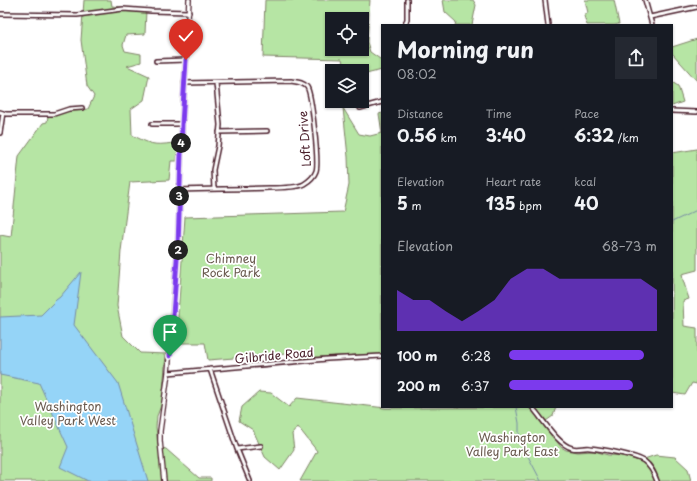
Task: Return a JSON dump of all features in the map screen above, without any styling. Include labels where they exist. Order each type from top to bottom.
[{"type":"street","points":[[164,481],[160,431],[168,373],[178,246],[179,190],[189,0]]},
{"type":"street","points":[[405,24],[407,19],[407,0]]},
{"type":"street","points":[[545,0],[548,24]]},
{"type":"street","points":[[646,0],[652,24]]},
{"type":"street","points":[[650,17],[697,6]]},
{"type":"street","points":[[1,14],[77,15],[123,9],[189,12]]},
{"type":"street","points":[[156,60],[186,60]]},
{"type":"street","name":"Loft Drive","points":[[179,190],[277,188],[301,186],[312,177],[316,170],[317,160],[310,93],[306,86],[302,83],[291,81],[184,83]]},
{"type":"street","points":[[214,189],[213,170],[218,146],[220,125],[216,83]]},
{"type":"street","points":[[369,106],[381,102]]},
{"type":"street","points":[[0,132],[1,113],[54,114],[69,109],[82,108]]},
{"type":"street","points":[[673,111],[697,112]]},
{"type":"street","points":[[152,124],[182,124]]},
{"type":"street","points":[[219,132],[267,131]]},
{"type":"street","name":"Gilbride Road","points":[[168,373],[327,359],[381,356]]},
{"type":"street","points":[[210,369],[237,449],[250,481]]},
{"type":"street","points":[[533,408],[562,443],[572,449],[590,448],[628,455],[640,459],[652,469],[657,481]]},
{"type":"street","points":[[237,449],[261,446]]},
{"type":"green space","name":"Washington Valley Park West","points":[[84,0],[111,0],[112,6],[146,10],[145,34],[126,35],[123,45],[125,51],[141,54],[141,62],[127,66],[149,76],[144,100],[131,109],[132,135],[152,144],[173,143],[173,145],[178,146],[177,161],[171,161],[169,180],[130,182],[121,251],[117,306],[123,336],[140,353],[166,354],[162,403],[157,416],[156,427],[158,447],[166,449],[199,478],[211,478],[211,481],[0,481],[0,235],[11,237],[19,156],[43,123],[47,122],[48,116],[67,111],[88,109],[94,96],[87,86],[81,40]]},
{"type":"green space","points":[[265,0],[370,0],[369,14],[369,12],[325,12],[325,56],[369,56],[369,49],[370,52],[381,59],[381,70],[369,73],[369,64],[343,64],[342,59],[263,57]]},
{"type":"green space","points":[[443,0],[473,0],[476,5],[472,24],[455,24],[456,22],[445,12]]},
{"type":"green space","points":[[585,0],[614,0],[619,24],[587,24],[584,16],[588,13]]},
{"type":"green space","points":[[697,39],[697,81],[673,54],[673,47]]},
{"type":"green space","points":[[673,83],[678,86],[683,102],[673,106]]},
{"type":"green space","name":"Chimney Rock Park","points":[[343,108],[359,134],[370,136],[381,133],[381,354],[298,358],[299,353],[208,360],[205,343],[176,343],[185,217],[343,212],[349,185]]},
{"type":"green space","points":[[381,113],[381,127],[379,114]]},
{"type":"green space","points":[[697,149],[697,270],[682,274],[689,299],[683,301],[684,326],[697,328],[697,384],[692,383],[685,395],[673,393],[673,153]]},
{"type":"green space","name":"Washington Valley Park East","points":[[259,392],[271,393],[289,407],[297,398],[381,408],[556,408],[553,416],[543,423],[561,447],[566,450],[578,452],[594,451],[608,455],[625,456],[638,461],[656,455],[675,457],[688,469],[691,481],[300,481],[317,451],[298,427],[292,434],[294,450],[280,470],[265,457],[253,430],[239,421],[242,407]]},
{"type":"water","points":[[81,272],[74,325],[118,383],[148,481],[88,481],[60,467],[68,447],[39,383],[0,375],[0,317],[41,315],[60,297]]},
{"type":"waterway","points":[[673,222],[697,210]]},
{"type":"waterway","points":[[516,408],[519,423],[519,439],[541,481]]},
{"type":"route","points":[[170,356],[178,246],[182,124],[186,60]]}]
